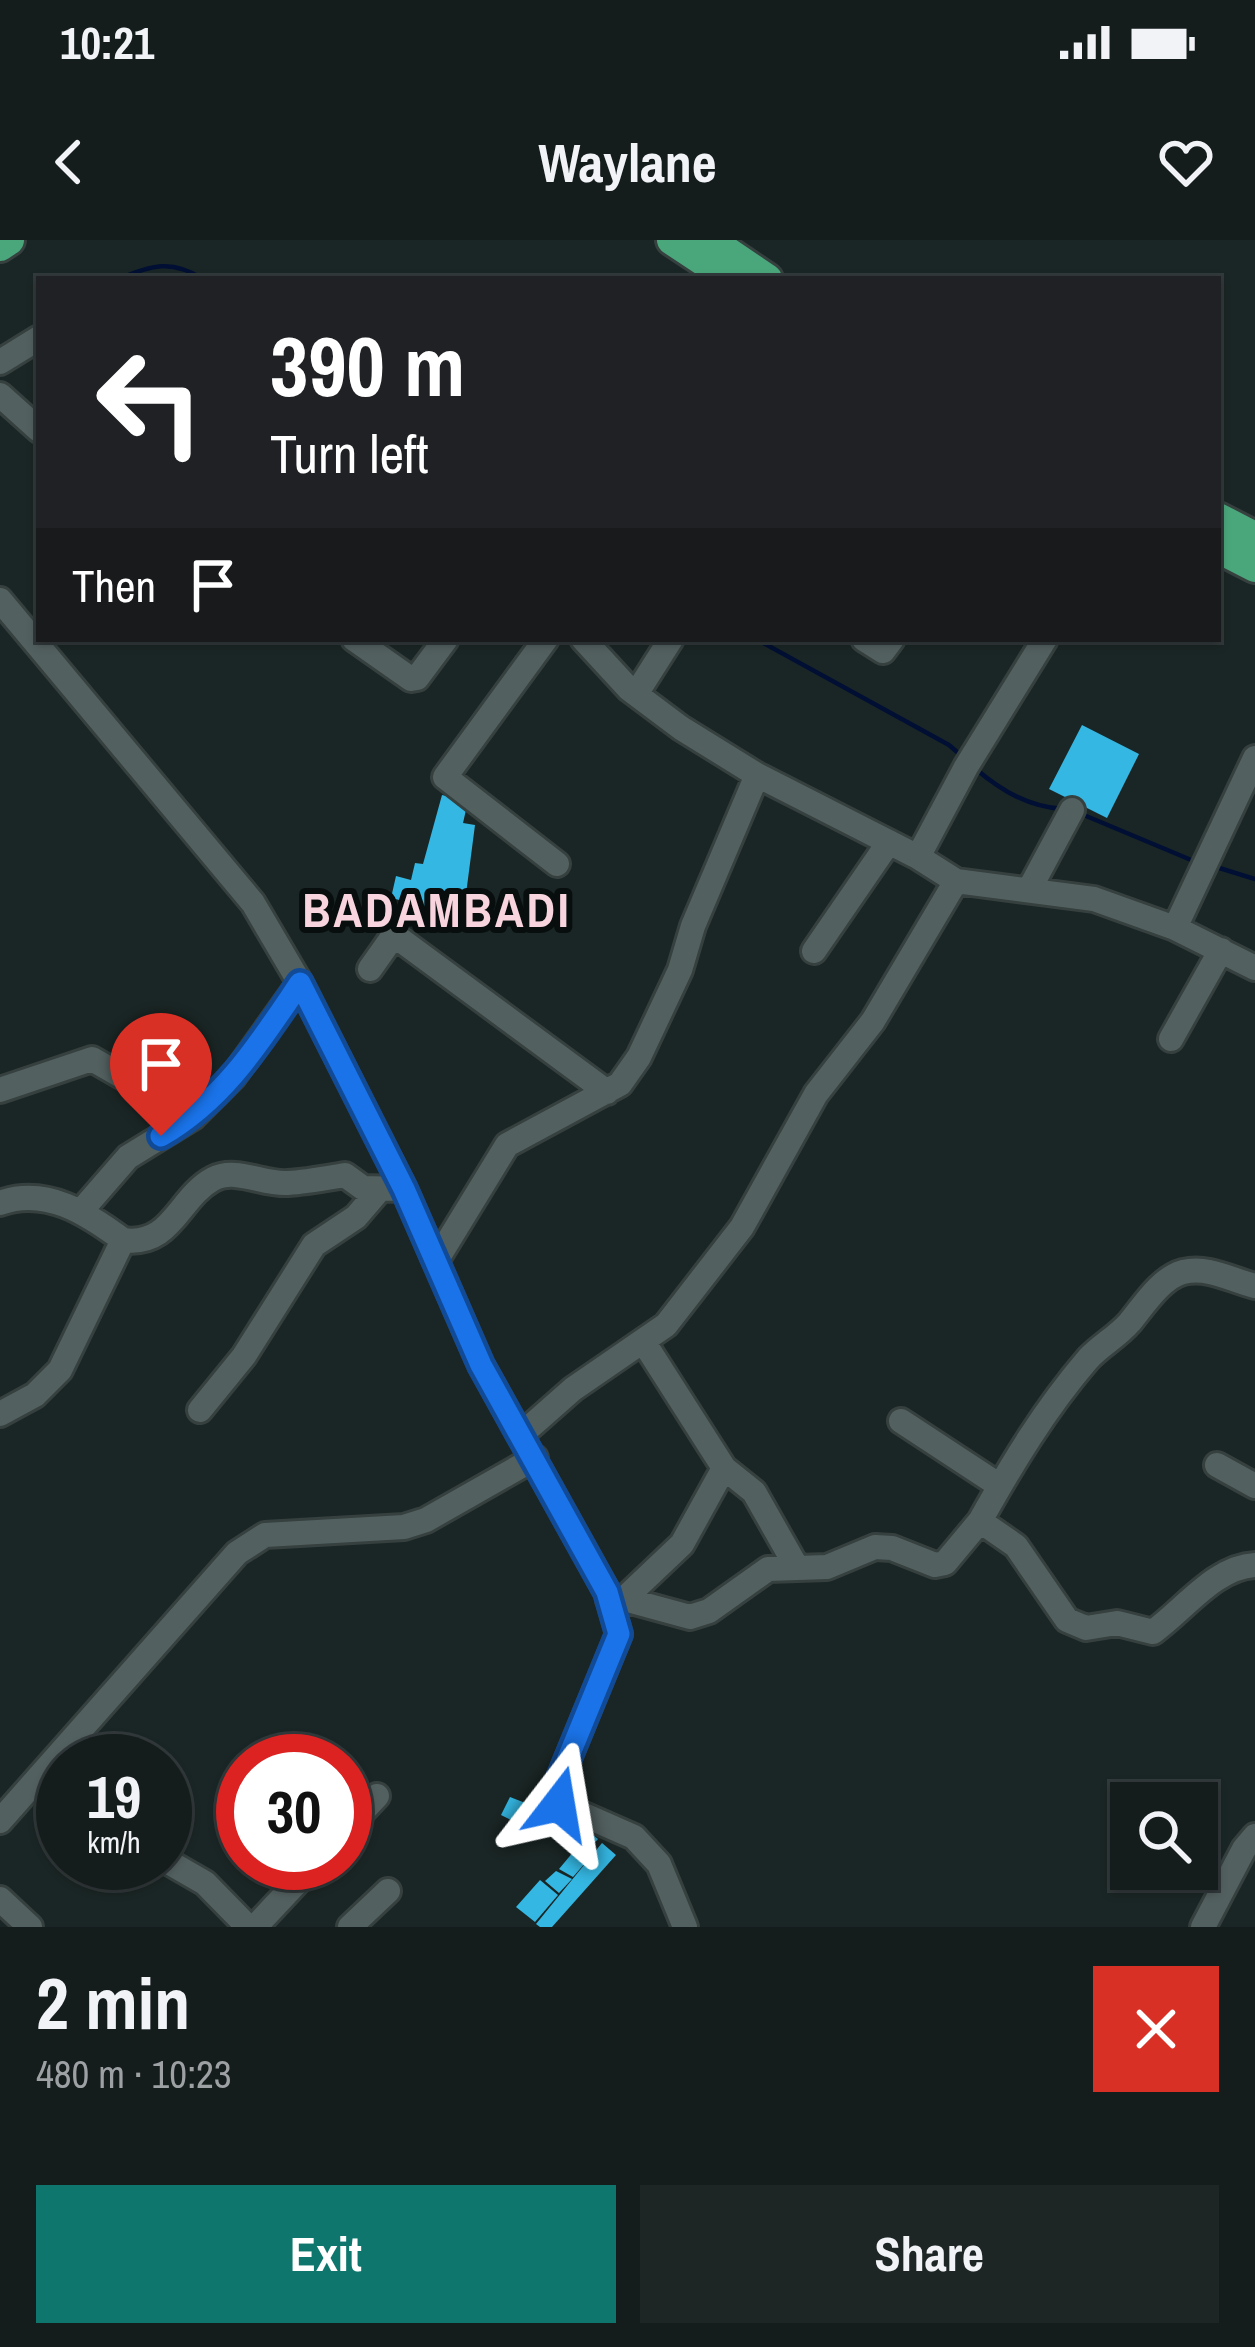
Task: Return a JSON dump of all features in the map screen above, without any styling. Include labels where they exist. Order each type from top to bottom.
[{"type":"main road","points":[[0,246],[9,240]]},
{"type":"main road","points":[[672,240],[726,276]]},
{"type":"main road","points":[[709,240],[763,276]]},
{"type":"main road","points":[[1221,520],[1255,537]]},
{"type":"main road","points":[[1221,550],[1255,567]]},
{"type":"street","points":[[0,362],[36,340]]},
{"type":"street","points":[[0,395],[36,427]]},
{"type":"street","points":[[0,600],[254,902],[300,983],[392,1189],[436,1261],[481,1365],[617,1599],[619,1634],[555,1790],[559,1804],[634,1837],[659,1864],[685,1927]]},
{"type":"street","points":[[358,642],[411,679],[443,642]]},
{"type":"street","points":[[544,642],[445,777],[557,864]]},
{"type":"street","points":[[586,642],[636,694],[681,728],[757,776],[956,881],[1094,899],[1175,928],[1255,968]]},
{"type":"street","points":[[636,694],[669,642]]},
{"type":"street","points":[[918,857],[1039,642]]},
{"type":"street","points":[[1175,928],[1255,758]]},
{"type":"street","points":[[436,1261],[507,1145],[620,1084],[660,1018],[757,776]]},
{"type":"street","points":[[1029,890],[1072,810]]},
{"type":"street","points":[[814,951],[889,842]]},
{"type":"street","points":[[522,1434],[573,1389],[666,1325],[742,1227],[816,1094],[873,1021],[956,881]]},
{"type":"street","points":[[370,969],[394,934],[608,1092]]},
{"type":"street","points":[[1171,1039],[1221,950]]},
{"type":"street","points":[[82,1210],[128,1157],[193,1117],[246,1062],[300,983]]},
{"type":"street","points":[[0,1090],[92,1059],[193,1117]]},
{"type":"street","points":[[0,1203],[19,1196],[82,1210],[124,1240],[139,1243],[173,1223],[206,1184],[219,1176],[283,1184],[345,1175],[363,1188],[392,1189]]},
{"type":"street","points":[[200,1410],[244,1356],[314,1245],[392,1189]]},
{"type":"street","points":[[0,1414],[34,1395],[60,1370],[124,1240]]},
{"type":"street","points":[[617,1599],[690,1617],[709,1611],[768,1569],[827,1567],[874,1546],[934,1565],[946,1563],[980,1521],[1031,1432],[1100,1346],[1117,1335],[1143,1303],[1180,1273],[1211,1271],[1255,1286]]},
{"type":"street","points":[[643,1341],[724,1468],[754,1492],[796,1566]]},
{"type":"street","points":[[902,1421],[1000,1486]]},
{"type":"street","points":[[90,1734],[237,1553],[266,1535],[404,1527],[426,1520],[535,1458]]},
{"type":"street","points":[[1217,1465],[1255,1486]]},
{"type":"street","points":[[617,1599],[682,1544],[724,1468]]},
{"type":"street","points":[[980,1521],[1016,1546],[1067,1620],[1086,1628],[1117,1623],[1154,1632],[1217,1579],[1239,1566],[1255,1565]]},
{"type":"street","points":[[0,1821],[36,1788]]},
{"type":"street","points":[[372,1801],[377,1796]]},
{"type":"street","points":[[1203,1927],[1255,1836]]},
{"type":"street","points":[[192,1876],[251,1927],[288,1890]]},
{"type":"street","points":[[350,1927],[388,1891]]},
{"type":"street","points":[[0,1899],[30,1927]]},
{"type":"building","points":[[1082,725],[1139,754],[1107,818],[1049,789]]},
{"type":"building","points":[[442,795],[468,801],[463,823],[475,825],[466,894],[473,896],[468,916],[391,898],[396,876],[411,880],[415,863],[423,864]]},
{"type":"building","points":[[510,1797],[551,1813],[540,1835],[501,1815]]},
{"type":"building","points":[[568,1820],[598,1839],[586,1853],[568,1839],[563,1845],[553,1837]]},
{"type":"building","points":[[602,1843],[616,1855],[552,1927],[536,1924]]},
{"type":"building","points":[[574,1851],[586,1862],[573,1877],[559,1869]]},
{"type":"building","points":[[556,1871],[572,1879],[559,1893],[545,1881]]},
{"type":"building","points":[[540,1880],[558,1895],[535,1922],[516,1907]]},
{"type":"waterway","points":[[126,276],[161,266],[196,276]]},
{"type":"waterway","points":[[20,336],[36,325]]},
{"type":"waterway","points":[[761,642],[949,745],[964,758]]},
{"type":"waterway","points":[[977,770],[1017,797],[1063,809]]},
{"type":"waterway","points":[[1079,813],[1196,862]]},
{"type":"waterway","points":[[1213,866],[1255,879]]},
{"type":"district","name":"BADAMBADI","points":[[437,909]]},
{"type":"route","points":[[161,1136],[193,1117],[246,1062],[300,983],[404,1189],[481,1365],[607,1592],[619,1634],[555,1790],[559,1804]]}]
